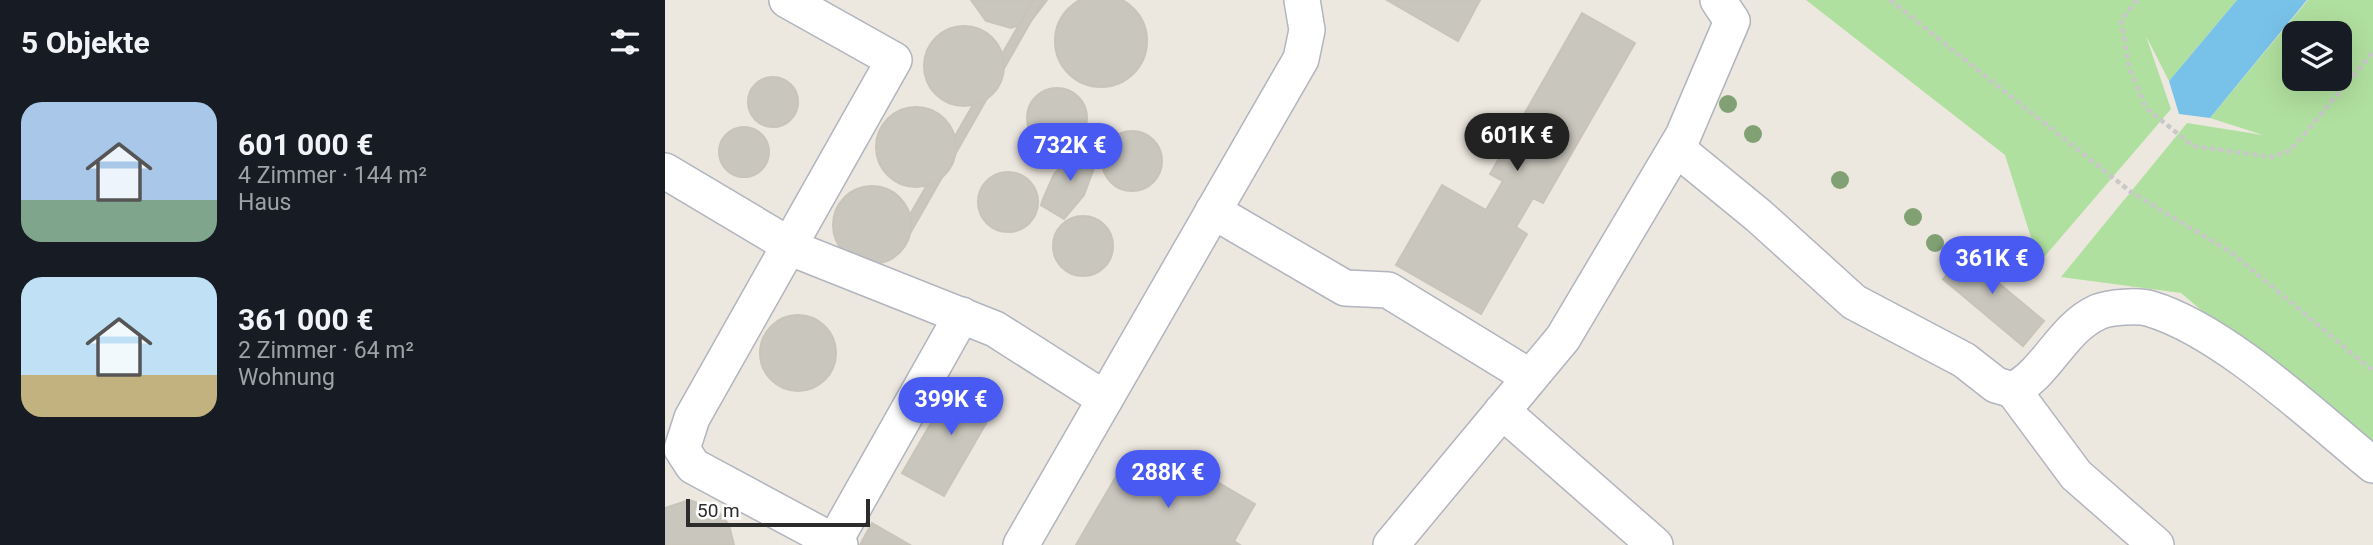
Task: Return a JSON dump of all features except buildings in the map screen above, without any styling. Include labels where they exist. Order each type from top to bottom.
[{"type":"lane","points":[[787,0],[894,60],[692,418],[682,449],[693,466],[837,543],[962,315]]},
{"type":"lane","points":[[1021,545],[1301,59],[1307,30],[1301,0]]},
{"type":"lane","points":[[1391,545],[1563,338],[1676,148],[1732,22],[1718,0]]},
{"type":"lane","points":[[1676,148],[1759,216],[1854,302],[1964,360],[1996,385],[2013,390],[2076,475],[2156,545]]},
{"type":"lane","points":[[665,171],[791,246],[995,329],[1105,400]]},
{"type":"lane","points":[[1213,211],[1345,288],[1388,290],[1530,377]]},
{"type":"lane","points":[[2013,390],[2026,384],[2076,324],[2101,310],[2148,307],[2173,317],[2239,357],[2373,465]]},
{"type":"lane","points":[[1502,411],[1655,545]]},
{"type":"path","points":[[1890,0],[2131,192],[2232,254],[2373,371]]},
{"type":"path","points":[[2137,0],[2121,20],[2129,67],[2145,108],[2193,146],[2272,158],[2291,150],[2373,52]]},
{"type":"green space","points":[[1806,0],[2237,0],[2169,81],[2146,36],[2171,109],[2039,263],[2005,155]]},
{"type":"green space","points":[[2308,0],[2373,0],[2373,456],[2181,293],[2061,277],[2187,123],[2263,135],[2210,118],[2282,31],[2282,91],[2352,91],[2352,21],[2291,21]]},
{"type":"water","points":[[2237,0],[2307,0],[2290,21],[2282,21],[2282,30],[2210,118],[2179,114],[2169,81]]}]
